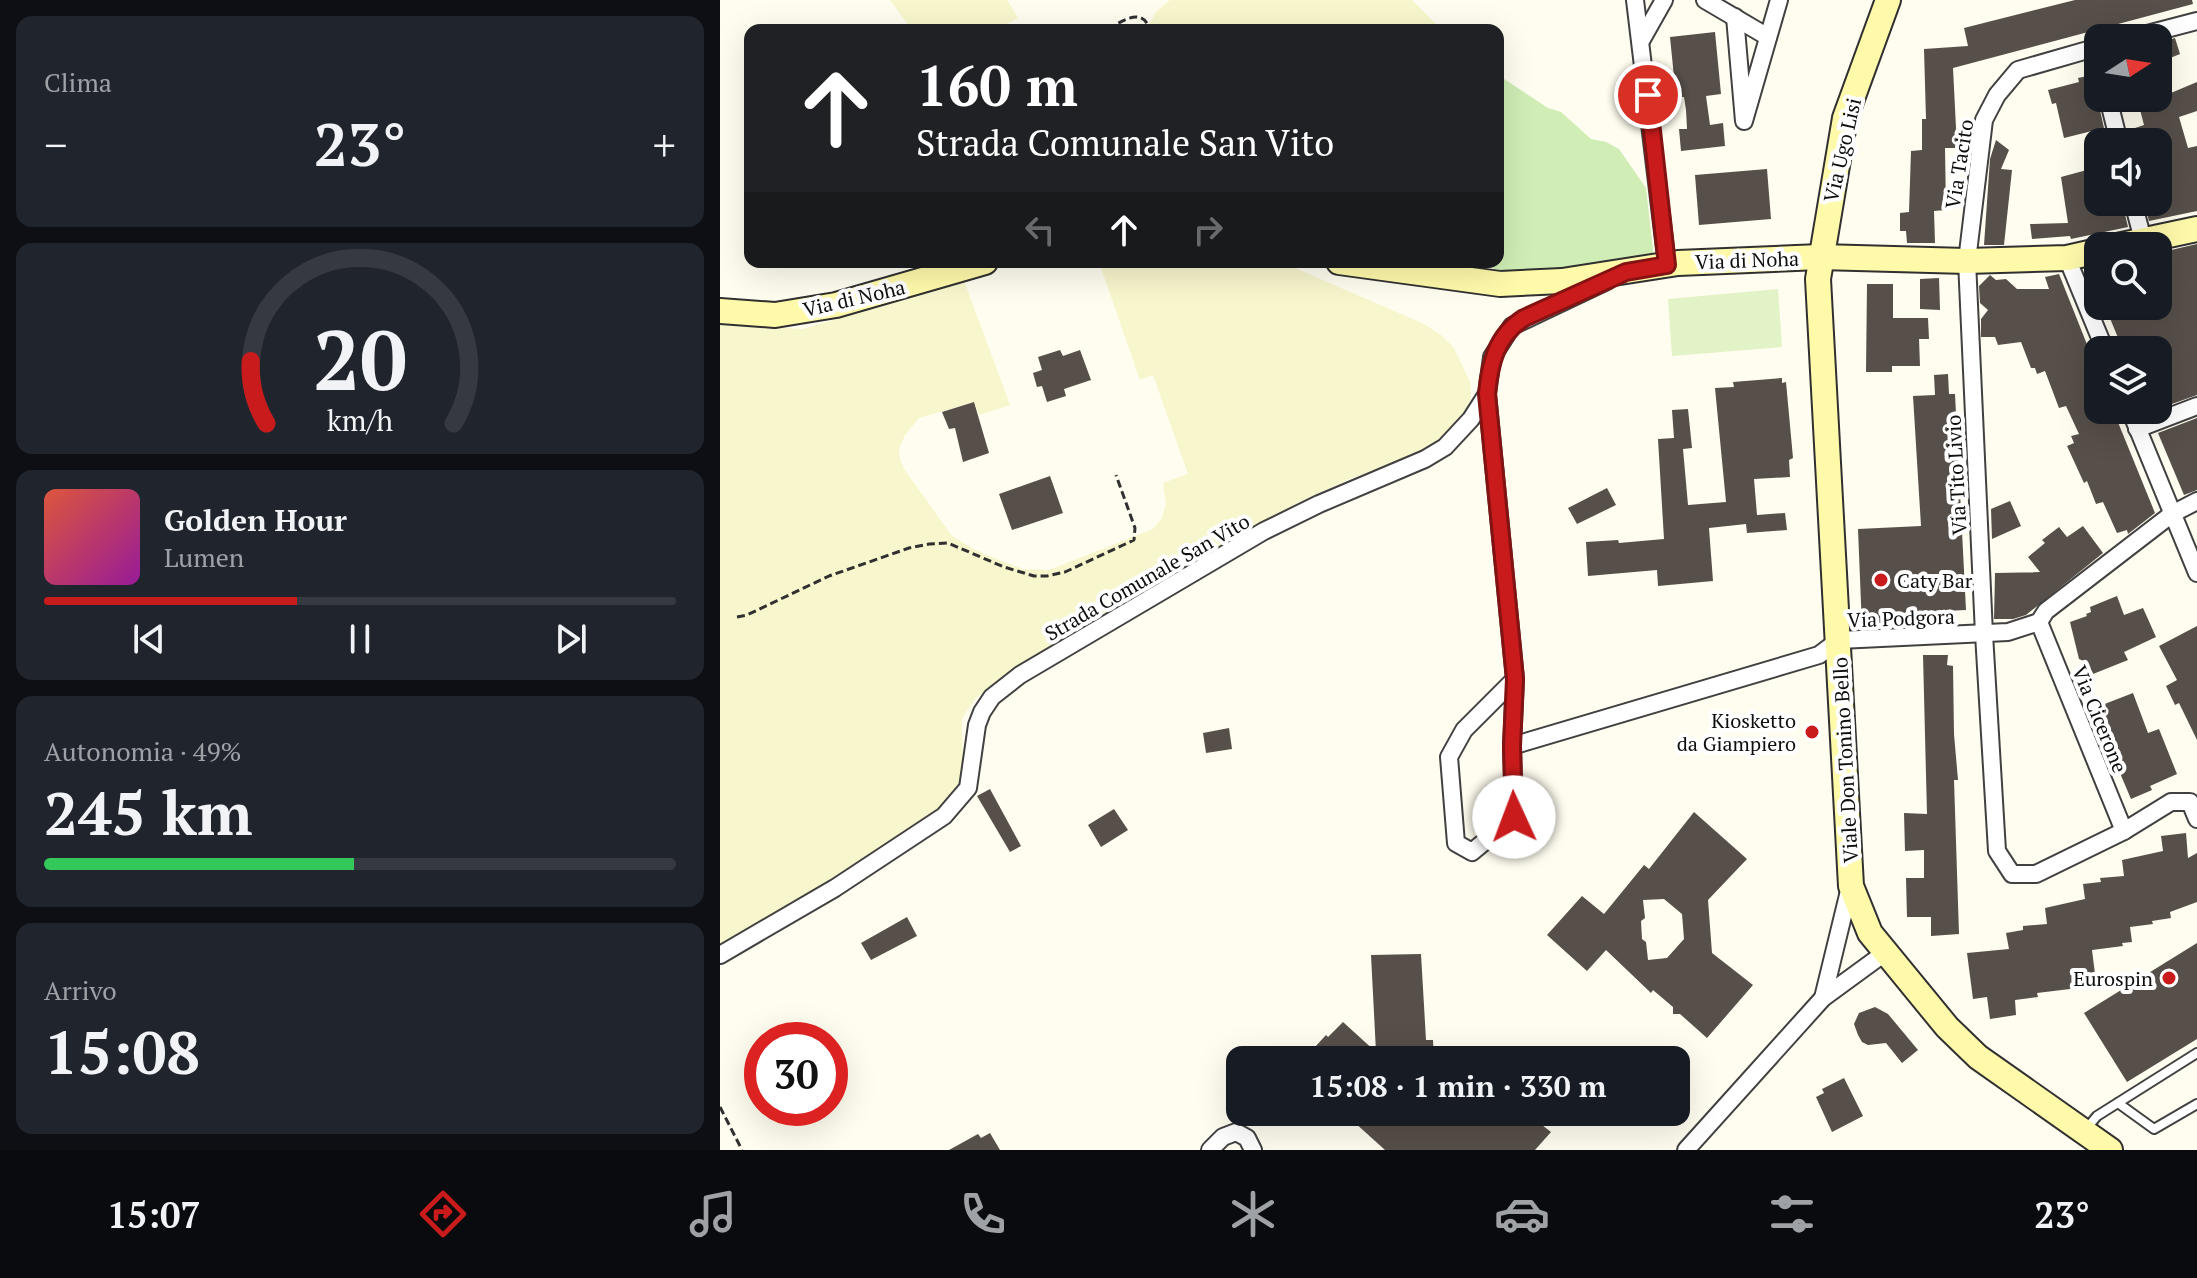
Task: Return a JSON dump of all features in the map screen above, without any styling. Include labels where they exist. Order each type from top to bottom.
[{"type":"main road","points":[[1869,0],[1885,11]]},
{"type":"main road","name":"Via Ugo Lisi","points":[[1820,257],[1845,118],[1885,11]]},
{"type":"main road","points":[[2172,234],[2197,229]]},
{"type":"main road","name":"Via di Noha","points":[[1383,268],[1500,284],[1562,281],[1667,265],[1820,257],[1967,261],[2067,258],[2084,254]]},
{"type":"main road","name":"Viale Don Tonino Bello","points":[[1820,257],[1818,279],[1851,886],[1870,933],[1947,1027],[1978,1057],[2110,1150]]},
{"type":"main road","name":"Via di Noha","points":[[720,311],[775,315],[836,305],[964,268]]},
{"type":"street","points":[[1635,0],[1667,265]]},
{"type":"street","points":[[1642,39],[1664,0]]},
{"type":"street","points":[[1705,0],[1768,37]]},
{"type":"street","points":[[1735,17],[1744,121],[1779,0]]},
{"type":"street","points":[[2172,28],[2197,21]]},
{"type":"street","name":"Via Tacito","points":[[1967,261],[1984,120],[1997,95],[2018,70],[2084,54]]},
{"type":"street","points":[[2067,258],[2099,336]]},
{"type":"street","name":"Via Tito Livio","points":[[1967,261],[1997,851],[2012,874],[2036,874],[2124,831]]},
{"type":"street","name":"Strada Comunale San Vito","points":[[720,955],[835,888],[944,816],[968,788],[977,725],[982,712],[992,697],[1020,675],[1264,531],[1425,459],[1445,447],[1471,419],[1487,394],[1492,357],[1512,326],[1626,272]]},
{"type":"street","points":[[1487,394],[1515,679],[1512,746],[1514,817],[1472,852],[1456,843],[1449,757],[1464,730],[1515,679]]},
{"type":"street","points":[[2137,429],[2197,406]]},
{"type":"street","points":[[2135,424],[2197,573]]},
{"type":"street","name":"Via Podgora","points":[[1512,746],[1819,655],[1839,640],[2008,632],[2039,622],[2046,611],[2172,514],[2197,501]]},
{"type":"street","name":"Via Cicerone","points":[[2039,622],[2124,831]]},
{"type":"street","points":[[2124,831],[2171,802],[2190,802],[2197,819]]},
{"type":"street","points":[[1823,998],[1851,886]]},
{"type":"street","points":[[1686,1150],[1823,998],[1886,952]]},
{"type":"street","points":[[1210,1150],[1223,1137],[1236,1132],[1247,1138],[1253,1150]]},
{"type":"lane","points":[[2084,1132],[2097,1116],[2197,1053]]},
{"type":"lane","points":[[2118,1103],[2154,1129],[2197,1104]]},
{"type":"path","points":[[1118,24],[1141,16],[1148,24]]},
{"type":"path","points":[[737,617],[829,576],[929,544],[948,543],[1034,576],[1065,572],[1134,540],[1135,528],[1116,475]]},
{"type":"path","points":[[720,1107],[742,1150]]},
{"type":"green space","points":[[890,0],[1007,0],[1018,18],[1006,24],[908,24]]},
{"type":"green space","points":[[1170,0],[1412,0],[1436,24],[1149,24],[1156,12]]},
{"type":"green space","points":[[1504,79],[1548,108],[1561,112],[1591,139],[1619,149],[1646,188],[1654,258],[1506,274],[1494,269],[1504,268]]},
{"type":"green space","points":[[1101,268],[1295,268],[1424,324],[1441,335],[1454,348],[1470,382],[1471,397],[1466,411],[1443,438],[1412,456],[1297,503],[1028,661],[976,698],[962,718],[963,776],[959,789],[945,806],[808,897],[803,895],[780,909],[780,915],[720,948],[720,323],[802,329],[908,299],[963,278],[1010,405],[979,415],[974,402],[919,418],[905,435],[899,449],[900,459],[952,536],[975,550],[1022,569],[1049,570],[1153,529],[1162,518],[1166,504],[1163,483],[1188,474],[1153,375],[1140,380]]},
{"type":"green space","points":[[1778,289],[1782,347],[1672,356],[1668,299]]},
{"type":"building","points":[[2075,0],[2192,0],[2193,4],[2118,24],[2084,24],[2084,33],[1953,68],[1957,148],[1945,148],[1946,210],[1934,211],[1935,243],[1907,243],[1906,231],[1900,231],[1900,213],[1909,212],[1911,151],[1922,150],[1922,119],[1926,119],[1924,49],[1968,46],[1964,28]]},
{"type":"building","points":[[1715,32],[1721,94],[1706,96],[1710,125],[1723,123],[1725,146],[1681,151],[1679,129],[1687,129],[1686,110],[1684,97],[1676,97],[1670,37]]},
{"type":"building","points":[[2175,38],[2180,54],[2172,57],[2172,39]]},
{"type":"building","points":[[2084,77],[2084,112],[2100,112],[2104,128],[2084,128],[2084,133],[2064,138],[2056,103],[2052,104],[2048,90],[2079,82],[2078,78]]},
{"type":"building","points":[[2197,82],[2197,111],[2179,117],[2188,148],[2197,146],[2197,211],[2149,221],[2148,216],[2172,216],[2172,128],[2135,128],[2144,125],[2141,112],[2172,112],[2172,93]]},
{"type":"building","points":[[1996,140],[2009,150],[2001,169],[2012,170],[2004,245],[1984,245],[1990,159]]},
{"type":"building","points":[[1767,169],[1771,219],[1699,225],[1695,175]]},
{"type":"building","points":[[2084,171],[2084,216],[2125,216],[2128,227],[2084,232],[2084,236],[2071,239],[2070,236],[2032,239],[2030,224],[2068,223],[2061,177]]},
{"type":"building","points":[[2197,244],[2197,395],[2172,404],[2172,336],[2117,336],[2111,320],[2172,320],[2172,250]]},
{"type":"building","points":[[2059,274],[2084,337],[2084,424],[2119,424],[2155,513],[2128,534],[2127,530],[2117,533],[2103,502],[2096,504],[2087,481],[2084,483],[2067,446],[2074,443],[2071,436],[2079,434],[2066,406],[2059,408],[2045,371],[2037,374],[2035,368],[2031,368],[2021,342],[1998,345],[1995,337],[1981,337],[1981,319],[1988,310],[1980,303],[1979,286],[1990,275],[1996,280],[2006,279],[2017,289],[2049,289],[2045,277]]},
{"type":"building","points":[[1939,278],[1940,310],[1920,309],[1920,279]]},
{"type":"building","points":[[1867,284],[1893,284],[1893,318],[1928,318],[1929,339],[1919,339],[1920,366],[1892,366],[1892,372],[1866,372]]},
{"type":"building","points":[[1060,350],[1063,356],[1080,350],[1091,380],[1064,389],[1066,396],[1047,402],[1042,386],[1037,387],[1033,373],[1042,370],[1038,357]]},
{"type":"building","points":[[1948,374],[1949,394],[1955,394],[1966,610],[1904,613],[1905,626],[1862,628],[1858,529],[1921,526],[1913,396],[1935,395],[1934,375]]},
{"type":"building","points":[[1782,378],[1782,383],[1786,382],[1793,458],[1789,460],[1790,477],[1754,479],[1757,515],[1785,513],[1787,530],[1747,533],[1746,524],[1709,528],[1713,581],[1658,586],[1657,570],[1588,576],[1586,542],[1664,539],[1658,439],[1674,438],[1672,410],[1688,409],[1692,448],[1683,449],[1688,505],[1726,502],[1715,388],[1734,387],[1733,382]]},
{"type":"building","points":[[974,402],[989,453],[963,462],[955,428],[949,429],[942,412]]},
{"type":"building","points":[[2197,418],[2197,490],[2184,495],[2158,433]]},
{"type":"building","points":[[1050,476],[1063,513],[1012,530],[999,494]]},
{"type":"building","points":[[1607,488],[1616,505],[1577,524],[1568,508]]},
{"type":"building","points":[[2010,501],[2021,526],[1992,539],[1991,509]]},
{"type":"building","points":[[2083,526],[2103,553],[2026,615],[1994,619],[1995,573],[2040,572],[2028,557],[2045,543],[2042,540],[2059,527],[2067,537]]},
{"type":"building","points":[[2117,596],[2124,615],[2143,608],[2156,637],[2124,652],[2128,660],[2093,674],[2088,663],[2079,659],[2070,622],[2087,616],[2091,612],[2090,607]]},
{"type":"building","points":[[2197,626],[2197,740],[2179,703],[2175,705],[2166,686],[2177,680],[2159,646]]},
{"type":"building","points":[[1923,655],[1948,655],[1947,665],[1953,666],[1958,780],[1954,780],[1959,934],[1931,936],[1931,917],[1907,917],[1906,878],[1924,878],[1924,850],[1905,851],[1904,813],[1927,814]]},
{"type":"building","points":[[2133,693],[2148,733],[2159,729],[2177,774],[2131,799],[2111,752],[2105,743],[2102,744],[2096,714],[2103,711],[2102,705]]},
{"type":"building","points":[[1229,728],[1232,749],[1206,753],[1203,733]]},
{"type":"building","points":[[990,789],[1021,846],[1010,852],[977,796]]},
{"type":"building","points":[[1114,809],[1128,830],[1101,847],[1088,825]]},
{"type":"building","points":[[1694,812],[1747,859],[1708,900],[1712,953],[1753,985],[1707,1038],[1680,1014],[1673,1014],[1673,1007],[1653,990],[1651,993],[1606,950],[1587,971],[1547,935],[1582,896],[1604,914],[1644,865],[1649,869]],"holes":[[[1664,899],[1682,914],[1684,939],[1667,958],[1648,960],[1646,942],[1642,939],[1641,921],[1645,918],[1643,900]]]},
{"type":"building","points":[[2186,833],[2188,858],[2197,853],[2197,902],[2170,912],[2171,918],[2130,927],[2132,942],[2092,950],[2095,974],[2070,989],[2037,993],[2038,997],[2015,1000],[2016,1015],[1990,1019],[1987,997],[1973,999],[1967,953],[2009,949],[2006,933],[2023,930],[2023,926],[2047,924],[2045,908],[2085,899],[2083,884],[2101,882],[2100,878],[2124,876],[2122,860],[2163,851],[2161,836]]},
{"type":"building","points":[[907,917],[917,936],[871,960],[861,943]]},
{"type":"building","name":"Eurospin","points":[[2197,943],[2197,1039],[2127,1082],[2084,1013]]},
{"type":"building","points":[[1421,954],[1426,1040],[1433,1040],[1433,1046],[1376,1046],[1371,955]]},
{"type":"building","points":[[1875,1007],[1888,1014],[1918,1050],[1902,1063],[1886,1043],[1868,1045],[1858,1035],[1854,1024],[1859,1013]]},
{"type":"building","points":[[1343,1022],[1369,1046],[1316,1046],[1326,1035],[1328,1037]]},
{"type":"building","points":[[1844,1078],[1863,1116],[1832,1132],[1816,1097],[1824,1093],[1822,1089]]},
{"type":"building","points":[[1358,1126],[1543,1126],[1551,1132],[1535,1150],[1385,1150]]},
{"type":"building","points":[[990,1133],[1000,1150],[949,1150],[978,1134],[981,1138]]},
{"type":"place","name":"Caty Bar","points":[[1881,580]]},
{"type":"place","name":"Kiosketto da Giampiero","points":[[1812,732]]},
{"type":"place","name":"Eurospin","points":[[2169,978]]},
{"type":"route","points":[[1514,817],[1512,746],[1515,679],[1487,394],[1492,357],[1512,326],[1524,318],[1626,272],[1667,265],[1648,95]]}]
